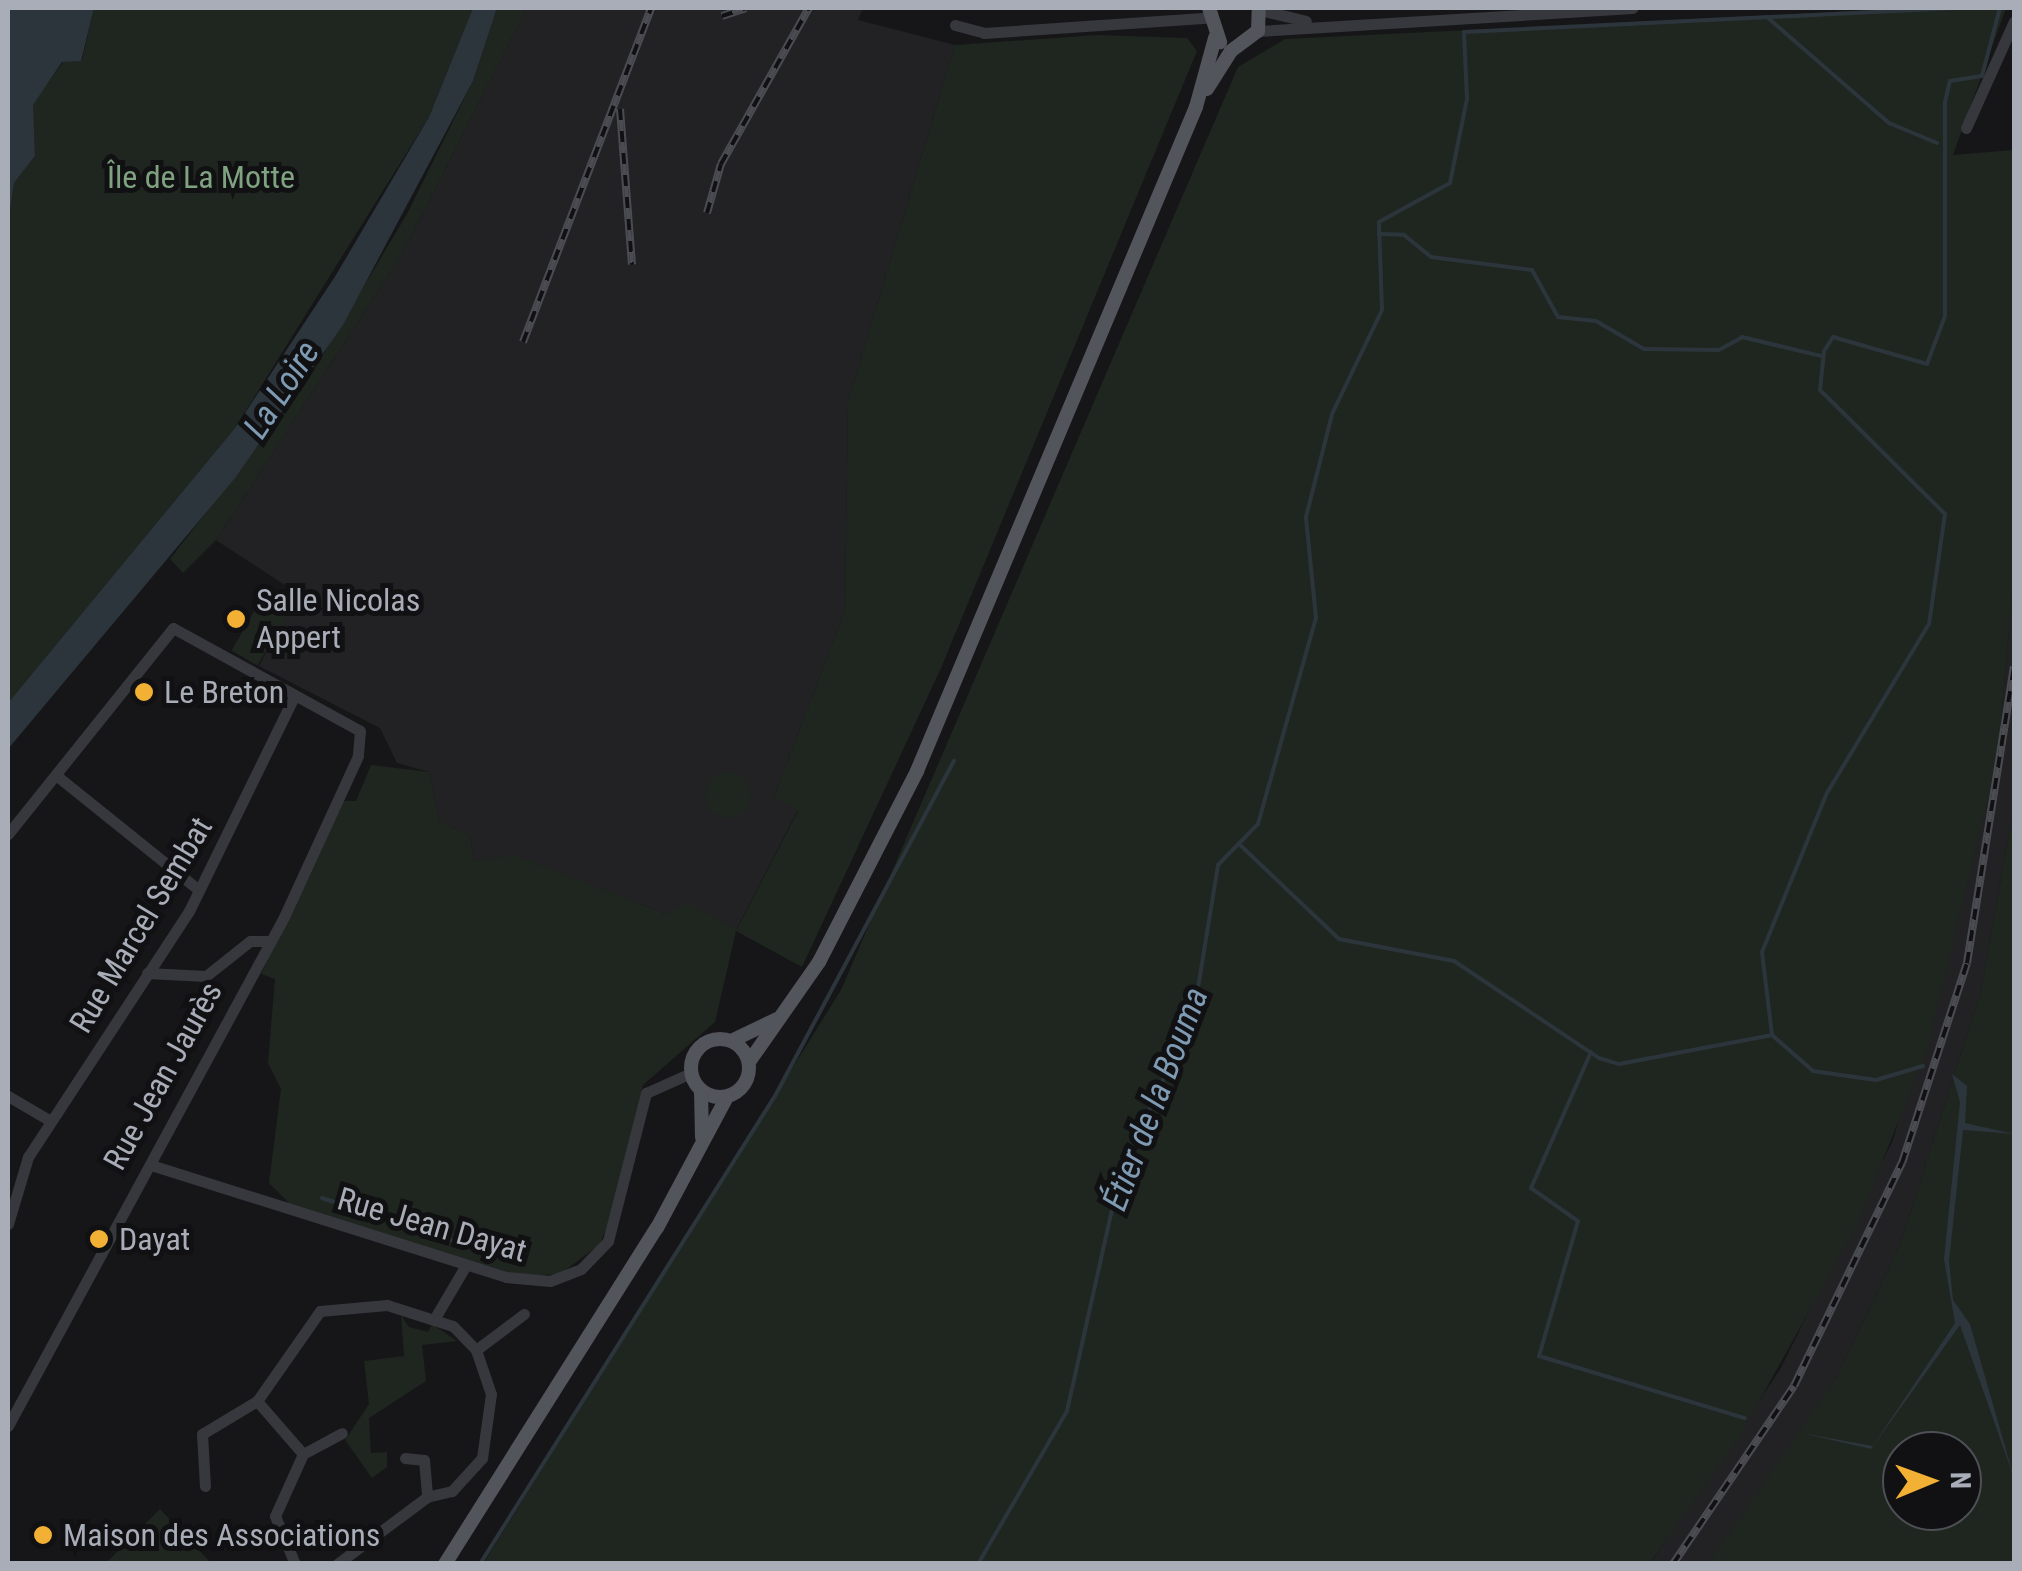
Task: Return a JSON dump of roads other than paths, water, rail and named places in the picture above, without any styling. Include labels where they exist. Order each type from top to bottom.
[{"type":"main road","points":[[1196,107],[1236,46],[1258,31],[1259,9]]},
{"type":"main road","points":[[445,1564],[727,1097],[746,1081],[748,1062],[819,962],[917,770],[1196,107],[1215,38],[1208,13]]},
{"type":"main road","points":[[1215,38],[1236,46]]},
{"type":"main road","points":[[702,1143],[701,1090],[691,1073],[702,1046],[731,1041],[777,1019]]},
{"type":"main road","points":[[731,1041],[748,1062]]},
{"type":"main road","points":[[701,1090],[727,1097]]},
{"type":"street","points":[[1258,31],[1316,22],[1632,8]]},
{"type":"street","points":[[1259,9],[1316,22]]},
{"type":"street","points":[[954,26],[984,33],[1208,13]]},
{"type":"street","points":[[1966,128],[2014,21]]},
{"type":"street","points":[[8,834],[173,628],[294,698]]},
{"type":"street","name":"Rue Jean Jaurès","points":[[8,1426],[268,941],[360,749],[356,727],[294,698]]},
{"type":"street","name":"Rue Marcel Sembat","points":[[8,1224],[49,1120],[199,890],[294,698]]},
{"type":"street","points":[[56,776],[199,890]]},
{"type":"street","points":[[147,974],[206,976],[250,941],[268,941]]},
{"type":"street","name":"Rue Jean Dayat","points":[[150,1165],[534,1283],[588,1264],[613,1229],[642,1100],[658,1082],[691,1073]]},
{"type":"street","points":[[8,1096],[49,1120]]},
{"type":"street","points":[[436,1316],[466,1265]]},
{"type":"street","points":[[205,1486],[198,1440],[257,1401],[320,1311],[360,1302],[436,1316],[476,1350],[491,1394],[482,1458],[452,1491],[427,1497],[337,1564]]},
{"type":"street","points":[[476,1350],[524,1314]]},
{"type":"street","points":[[257,1401],[303,1454]]},
{"type":"street","points":[[296,1564],[275,1516],[303,1454],[342,1433]]},
{"type":"street","points":[[405,1458],[424,1460],[427,1497]]},
{"type":"water","points":[[8,8],[94,8],[81,61],[62,62],[33,105],[35,156],[14,183],[8,223]]},
{"type":"water","name":"La Loire","points":[[473,8],[497,8],[473,81],[343,325],[235,478],[8,749],[8,703],[235,428],[336,275],[429,117]]},
{"type":"water","points":[[1952,1074],[1967,1086],[1965,1123],[2014,1134],[1963,1130],[1949,1261],[1953,1300],[1970,1324],[2014,1478],[1960,1325],[1883,1431],[1955,1323],[1944,1259],[1960,1102]]},
{"type":"water","points":[[1882,1432],[1882,1434],[1871,1449],[1801,1433],[1873,1446]]},
{"type":"waterway","name":"Étier de la Bouma","points":[[978,1564],[1067,1411],[1120,1174],[1194,1012],[1218,865],[1258,824],[1316,618],[1306,517],[1332,414],[1382,310],[1379,222],[1450,183],[1467,99],[1464,32],[1959,8]]},
{"type":"waterway","points":[[1923,1066],[1876,1080],[1813,1071],[1772,1035],[1762,952],[1827,793],[1929,624],[1945,514],[1820,390],[1824,351],[1833,337],[1927,364],[1945,316],[1945,102],[1950,81],[1982,76],[2000,8]]},
{"type":"waterway","points":[[1767,17],[1889,123],[1937,143]]},
{"type":"waterway","points":[[1379,234],[1404,235],[1431,257],[1532,270],[1558,317],[1596,321],[1644,349],[1719,350],[1742,337],[1821,356]]},
{"type":"waterway","points":[[480,1564],[775,1096],[954,761]]},
{"type":"waterway","points":[[1239,844],[1339,939],[1454,961],[1599,1058],[1619,1064],[1772,1035]]},
{"type":"waterway","points":[[1591,1052],[1531,1188],[1578,1221],[1539,1356],[1745,1418]]},
{"type":"waterway","points":[[322,1198],[508,1259]]},
{"type":"railway","points":[[523,342],[651,8]]},
{"type":"railway","points":[[722,16],[746,8]]},
{"type":"railway","points":[[707,213],[721,164],[809,8]]},
{"type":"railway","points":[[620,109],[632,265]]},
{"type":"railway","points":[[1673,1564],[1794,1386],[1902,1163],[1967,963],[2014,667]]},
{"type":"place","name":"Salle Nicolas Appert","points":[[236,619]]},
{"type":"place","name":"Le Breton","points":[[144,692]]},
{"type":"place","name":"Dayat","points":[[99,1239]]},
{"type":"place","name":"Maison des Associations","points":[[43,1535]]},
{"type":"park label","name":"Île de La Motte","points":[[201,177]]}]
